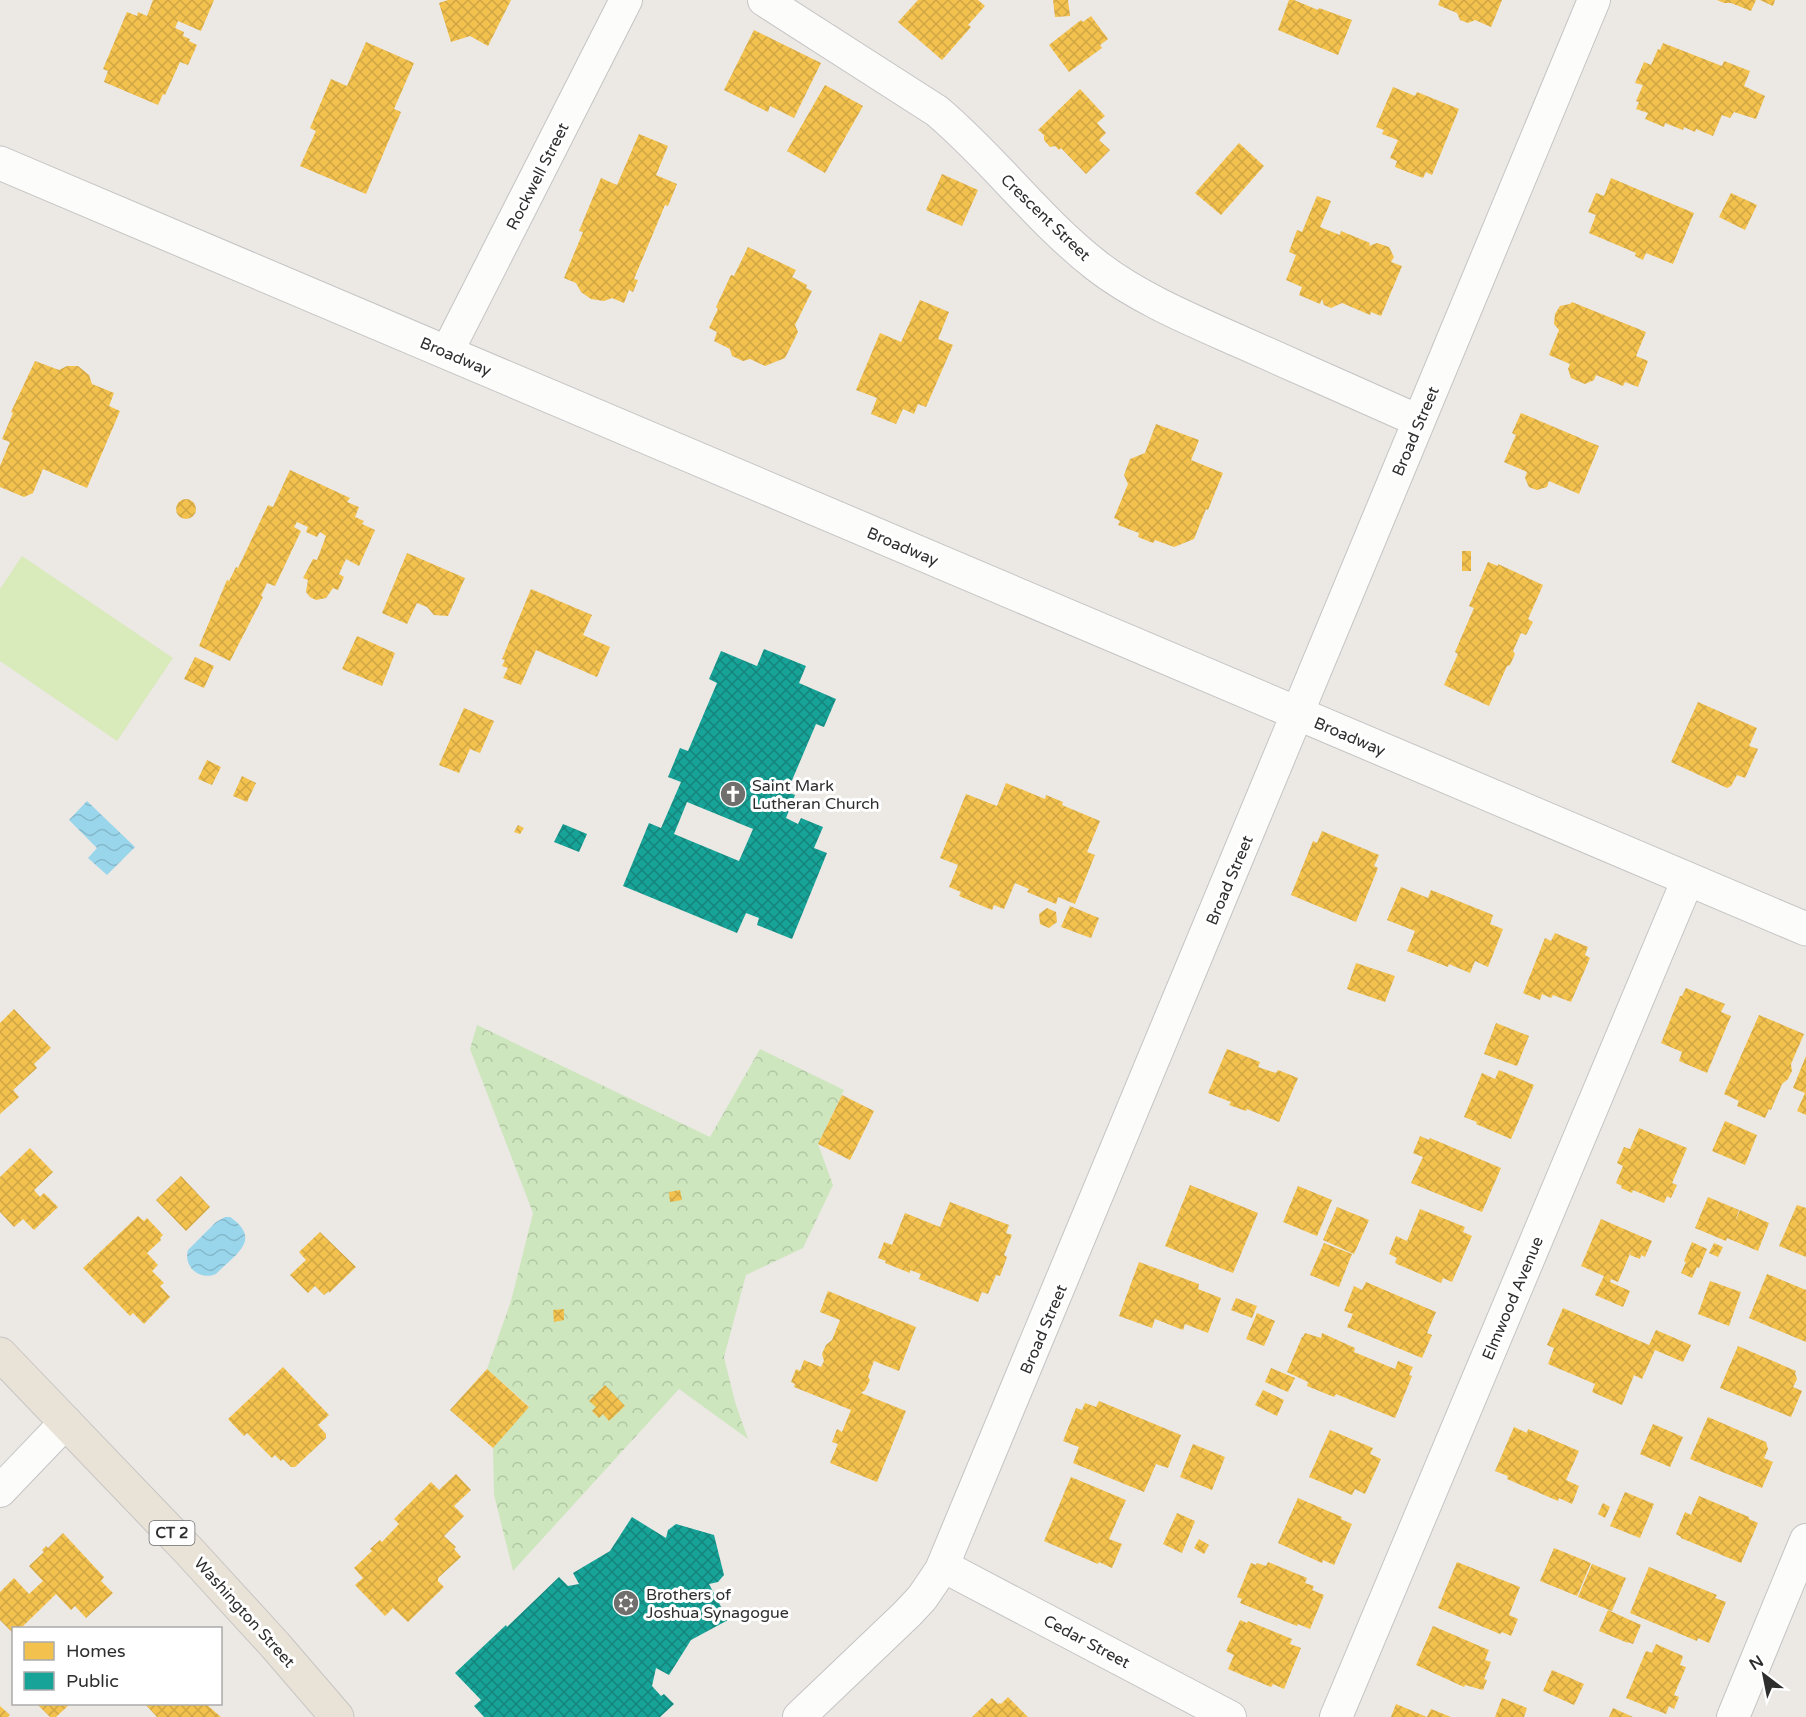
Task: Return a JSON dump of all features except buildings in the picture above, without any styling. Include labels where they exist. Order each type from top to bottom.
[{"type":"highway","name":"Washington Street","points":[[0,1354],[189,1551],[337,1717]]},
{"type":"main road","name":"Broadway","points":[[0,163],[1806,929]]},
{"type":"street","name":"Rockwell Street","points":[[447,352],[626,0]]},
{"type":"street","name":"Crescent Street","points":[[764,0],[937,111],[963,133],[1073,246],[1098,267],[1125,285],[1190,319],[1419,421]]},
{"type":"street","name":"Broad Street","points":[[799,1717],[907,1614],[932,1586],[943,1566],[1594,0]]},
{"type":"street","name":"Elmwood Avenue","points":[[1336,1717],[1688,879]]},
{"type":"street","points":[[0,1491],[66,1422]]},
{"type":"street","points":[[1733,1717],[1806,1540]]},
{"type":"street","name":"Cedar Street","points":[[943,1566],[1230,1717]]},
{"type":"green space","points":[[22,556],[173,658],[117,741],[0,661],[0,589]]},
{"type":"green space","points":[[477,1025],[710,1137],[760,1049],[844,1090],[818,1144],[833,1185],[803,1248],[746,1275],[724,1357],[735,1402],[748,1439],[679,1389],[513,1571],[494,1495],[493,1448],[529,1406],[487,1369],[511,1301],[533,1213],[470,1049]]},
{"type":"water","points":[[87,801],[135,847],[107,875],[88,858],[97,848],[69,820]]},
{"type":"water","points":[[230,1217],[240,1225],[245,1240],[243,1247],[216,1274],[204,1276],[199,1274],[190,1267],[188,1250],[216,1222]]},
{"type":"place","name":"Saint Mark Lutheran Church","points":[[733,794]]},
{"type":"place","name":"Brothers of Joshua Synagogue","points":[[626,1603]]}]
